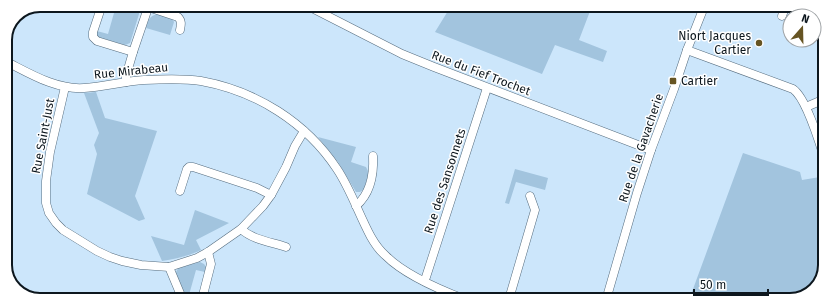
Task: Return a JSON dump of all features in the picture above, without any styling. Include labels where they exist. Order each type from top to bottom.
[{"type":"street","points":[[100,12],[93,32],[93,37],[97,41],[133,52]]},
{"type":"street","points":[[126,82],[126,76],[144,12]]},
{"type":"street","points":[[163,12],[180,19],[180,30]]},
{"type":"street","name":"Rue du Fief Trochet","points":[[320,12],[402,54],[434,68],[651,150]]},
{"type":"street","name":"Rue de la Gavacherie","points":[[608,293],[651,150],[702,12]]},
{"type":"street","points":[[687,50],[793,89],[800,95],[818,137]]},
{"type":"street","name":"Rue Mirabeau","points":[[12,64],[44,80],[65,87],[84,88],[126,82],[186,79],[235,90],[266,104],[280,112],[304,131],[320,147],[337,170],[356,206],[362,222],[377,247],[386,257],[401,269],[424,282],[450,293]]},
{"type":"street","name":"Rue Saint-Just","points":[[65,87],[50,152],[47,174],[46,203],[49,213],[63,230],[97,251],[122,261],[141,265],[169,267],[197,258],[241,230],[271,195],[304,131]]},
{"type":"street","name":"Rue des Sansonnets","points":[[424,282],[487,88]]},
{"type":"street","points":[[806,107],[818,102]]},
{"type":"street","points":[[356,206],[368,192],[373,171],[373,156]]},
{"type":"street","points":[[180,191],[187,170],[189,167],[193,167],[257,188],[271,195]]},
{"type":"street","points":[[510,293],[535,210],[530,196]]},
{"type":"street","points":[[241,230],[252,237],[286,247]]},
{"type":"street","points":[[203,293],[211,264],[208,252]]},
{"type":"street","points":[[169,267],[180,293]]},
{"type":"shaded area","points":[[114,12],[139,12],[130,43],[125,45],[98,37],[97,31],[108,34]]},
{"type":"shaded area","points":[[447,12],[590,12],[579,40],[607,51],[603,62],[555,45],[542,74],[435,32]]},
{"type":"shaded area","points":[[158,14],[172,18],[174,22],[170,35],[146,28],[150,18]]},
{"type":"shaded area","points":[[96,92],[105,118],[157,131],[135,196],[145,219],[139,221],[87,194],[97,154],[94,145],[99,133],[84,93]]},
{"type":"shaded area","points":[[318,137],[356,147],[351,162],[366,167],[369,173],[364,189],[360,192],[356,192],[338,162]]},
{"type":"shaded area","points":[[743,153],[800,172],[802,180],[818,177],[818,269],[814,279],[806,288],[790,293],[692,293]]},
{"type":"shaded area","points":[[515,169],[548,178],[545,190],[516,182],[509,204],[505,203]]},
{"type":"shaded area","points":[[195,210],[229,223],[196,240],[201,250],[182,257],[162,261],[151,236],[184,245]]},
{"type":"shaded area","points":[[200,262],[207,268],[205,272],[196,270],[190,293],[183,293],[175,274],[178,268]]},
{"type":"place","name":"Niort Jacques Cartier","points":[[759,43]]},
{"type":"place","name":"Cartier","points":[[673,81]]}]
